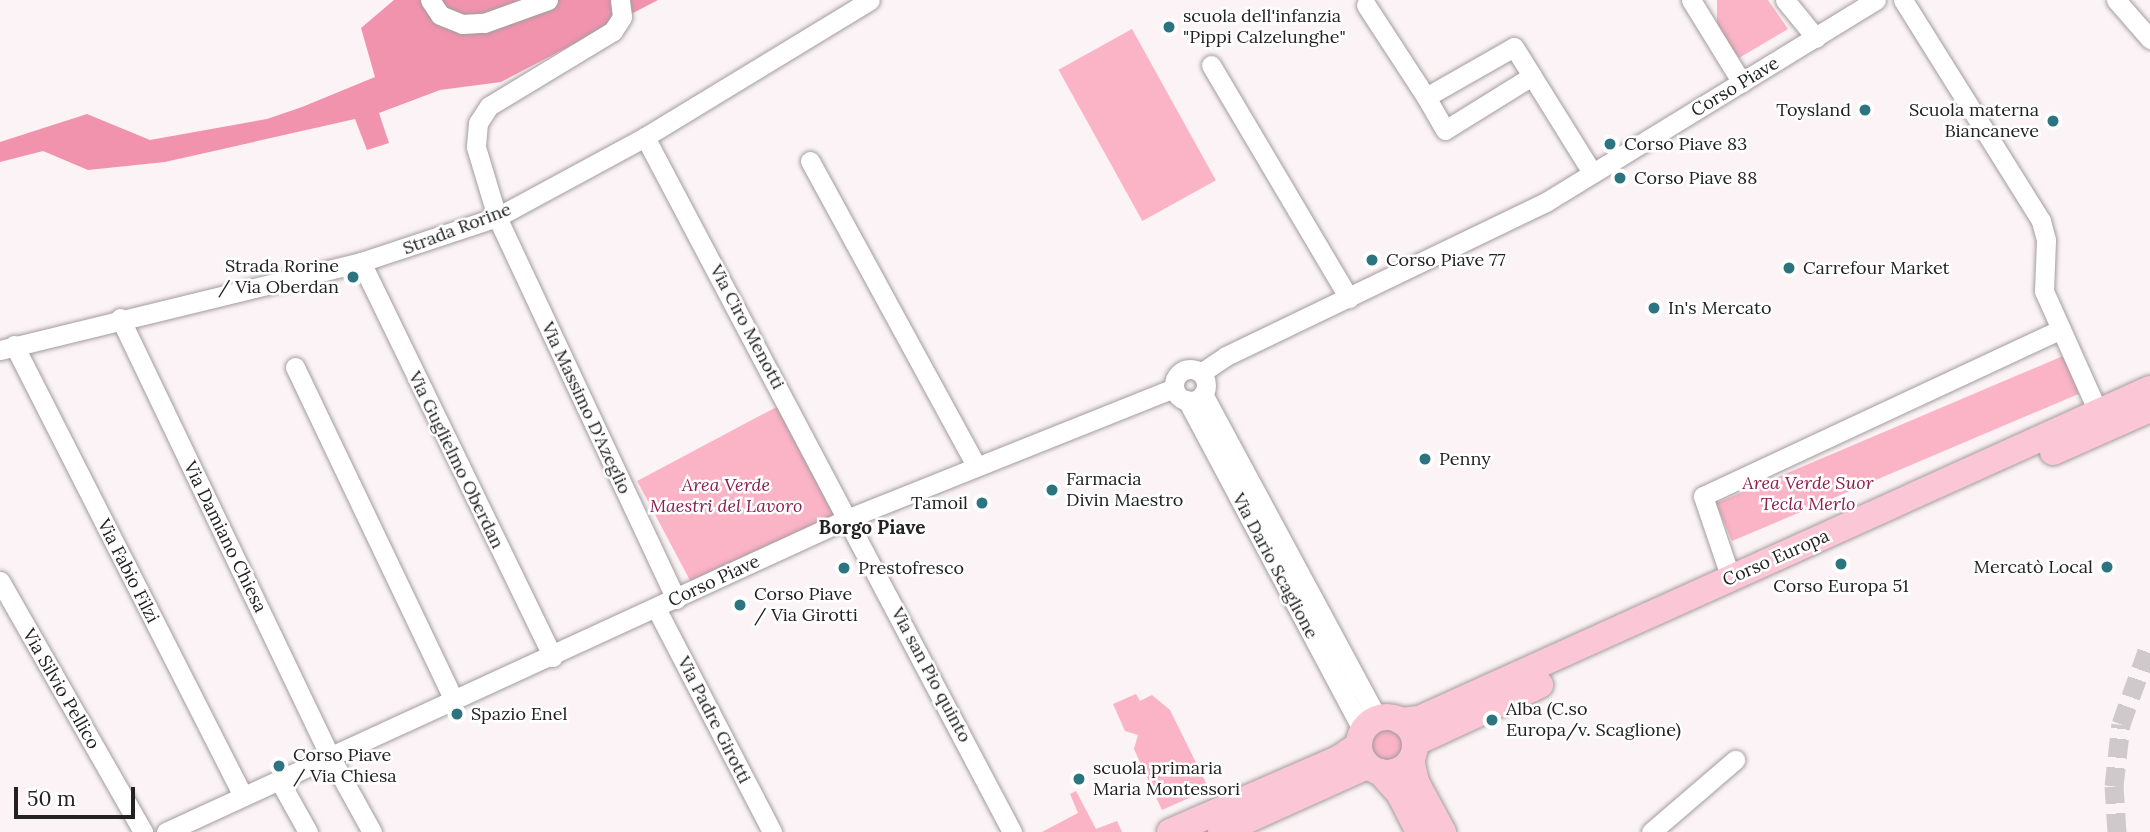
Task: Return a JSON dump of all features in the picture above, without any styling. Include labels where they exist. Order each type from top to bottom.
[{"type":"main road","name":"Corso Europa","points":[[1170,832],[1338,759],[1384,745],[1419,719],[2150,389]]},
{"type":"main road","name":"Corso Europa","points":[[1235,829],[1384,745],[2150,409]]},
{"type":"main road","name":"Via Dario Scaglione","points":[[1384,745],[1399,793],[1419,832]]},
{"type":"main road","name":"Via Dario Scaglione","points":[[1384,745],[1416,782],[1443,832]]},
{"type":"street","points":[[430,0],[440,15],[462,24],[484,23],[548,0]]},
{"type":"street","name":"Via Massimo D'Azeglio","points":[[620,0],[622,17],[613,31],[500,96],[478,122],[476,147],[497,217],[676,599]]},
{"type":"street","name":"Strada Rorine","points":[[7,347],[361,262],[419,246],[497,217],[645,137],[870,0]]},
{"type":"street","points":[[1691,0],[1742,83]]},
{"type":"street","points":[[1785,0],[1816,38]]},
{"type":"street","name":"Corso Piave","points":[[166,832],[553,657],[849,518],[976,466],[1188,394],[1182,371],[1201,373],[1226,356],[1497,229],[1876,0]]},
{"type":"street","points":[[1903,0],[2041,220],[2046,240],[2044,291],[2098,412]]},
{"type":"street","points":[[2116,0],[2150,39]]},
{"type":"street","points":[[1366,5],[1445,130],[1532,76]]},
{"type":"street","points":[[1426,97],[1514,47],[1593,173]]},
{"type":"street","points":[[1211,65],[1349,298]]},
{"type":"street","name":"Via Ciro Menotti","points":[[645,137],[849,518]]},
{"type":"street","points":[[810,161],[976,466]]},
{"type":"street","name":"Via Guglielmo Oberdan","points":[[361,262],[553,657]]},
{"type":"street","name":"Via Damiano Chiesa","points":[[120,318],[330,756],[372,832]]},
{"type":"street","name":"Corso Europa","points":[[1728,570],[1703,496],[2061,329]]},
{"type":"street","name":"Via Fabio Filzi","points":[[7,347],[243,796]]},
{"type":"street","points":[[295,366],[454,701]]},
{"type":"street","points":[[1188,394],[1205,381],[1201,373]]},
{"type":"street","name":"Via Dario Scaglione","points":[[1188,394],[1384,745]]},
{"type":"street","name":"Via san Pio quinto","points":[[849,518],[1012,832]]},
{"type":"street","name":"Via Silvio Pellico","points":[[0,582],[143,832]]},
{"type":"street","name":"Via Padre Girotti","points":[[654,609],[772,832]]},
{"type":"street","points":[[1651,832],[1735,760]]},
{"type":"street","points":[[279,780],[308,832]]},
{"type":"green space","points":[[1717,0],[1768,0],[1788,29],[1739,58],[1717,27]]},
{"type":"green space","points":[[1132,29],[1216,180],[1142,221],[1059,70]]},
{"type":"green space","name":"Area Verde Suor Tecla Merlo","points":[[2063,356],[2079,394],[1732,541],[1716,503]]},
{"type":"green space","name":"Area Verde Maestri del Lavoro","points":[[782,404],[839,512],[694,589],[637,481]]},
{"type":"green space","points":[[1136,694],[1140,701],[1152,695],[1170,710],[1209,789],[1162,810],[1134,749],[1138,735],[1125,731],[1113,704]]},
{"type":"green space","points":[[1387,729],[1398,734],[1403,745],[1398,756],[1387,761],[1376,756],[1371,745],[1376,734]]},
{"type":"green space","points":[[1076,791],[1096,829],[1117,821],[1122,832],[1042,832],[1078,813],[1070,794]]},
{"type":"shaded area","points":[[394,0],[658,0],[501,82],[440,90],[379,113],[389,143],[367,150],[355,119],[165,162],[88,170],[43,151],[0,162],[0,142],[87,114],[150,140],[267,119],[375,77],[361,28]]},
{"type":"tunnel","points":[[2117,832],[2114,786],[2121,724],[2150,643]]},
{"type":"place","name":"scuola dell'infanzia \"Pippi Calzelunghe\"","points":[[1169,27]]},
{"type":"place","name":"Toysland","points":[[1865,110]]},
{"type":"place","name":"Scuola materna Biancaneve","points":[[2053,121]]},
{"type":"place","name":"Corso Piave 83","points":[[1610,144]]},
{"type":"place","name":"Corso Piave 88","points":[[1620,178]]},
{"type":"place","name":"Corso Piave 77","points":[[1372,260]]},
{"type":"place","name":"Carrefour Market","points":[[1789,268]]},
{"type":"place","name":"Strada Rorine / Via Oberdan","points":[[353,277]]},
{"type":"place","name":"In's Mercato","points":[[1654,308]]},
{"type":"place","name":"Penny","points":[[1425,459]]},
{"type":"place","name":"Farmacia Divin Maestro","points":[[1052,490]]},
{"type":"place","name":"Tamoil","points":[[982,503]]},
{"type":"place","name":"Corso Europa 51","points":[[1841,564]]},
{"type":"place","name":"Mercatò Local","points":[[2107,567]]},
{"type":"place","name":"Prestofresco","points":[[844,568]]},
{"type":"place","name":"Corso Piave / Via Girotti","points":[[740,605]]},
{"type":"place","name":"Spazio Enel","points":[[457,714]]},
{"type":"place","name":"Alba (C.so Europa/v. Scaglione)","points":[[1492,720]]},
{"type":"place","name":"Corso Piave / Via Chiesa","points":[[279,766]]},
{"type":"place","name":"scuola primaria Maria Montessori","points":[[1079,779]]},
{"type":"district","name":"Borgo Piave","points":[[872,528]]}]
